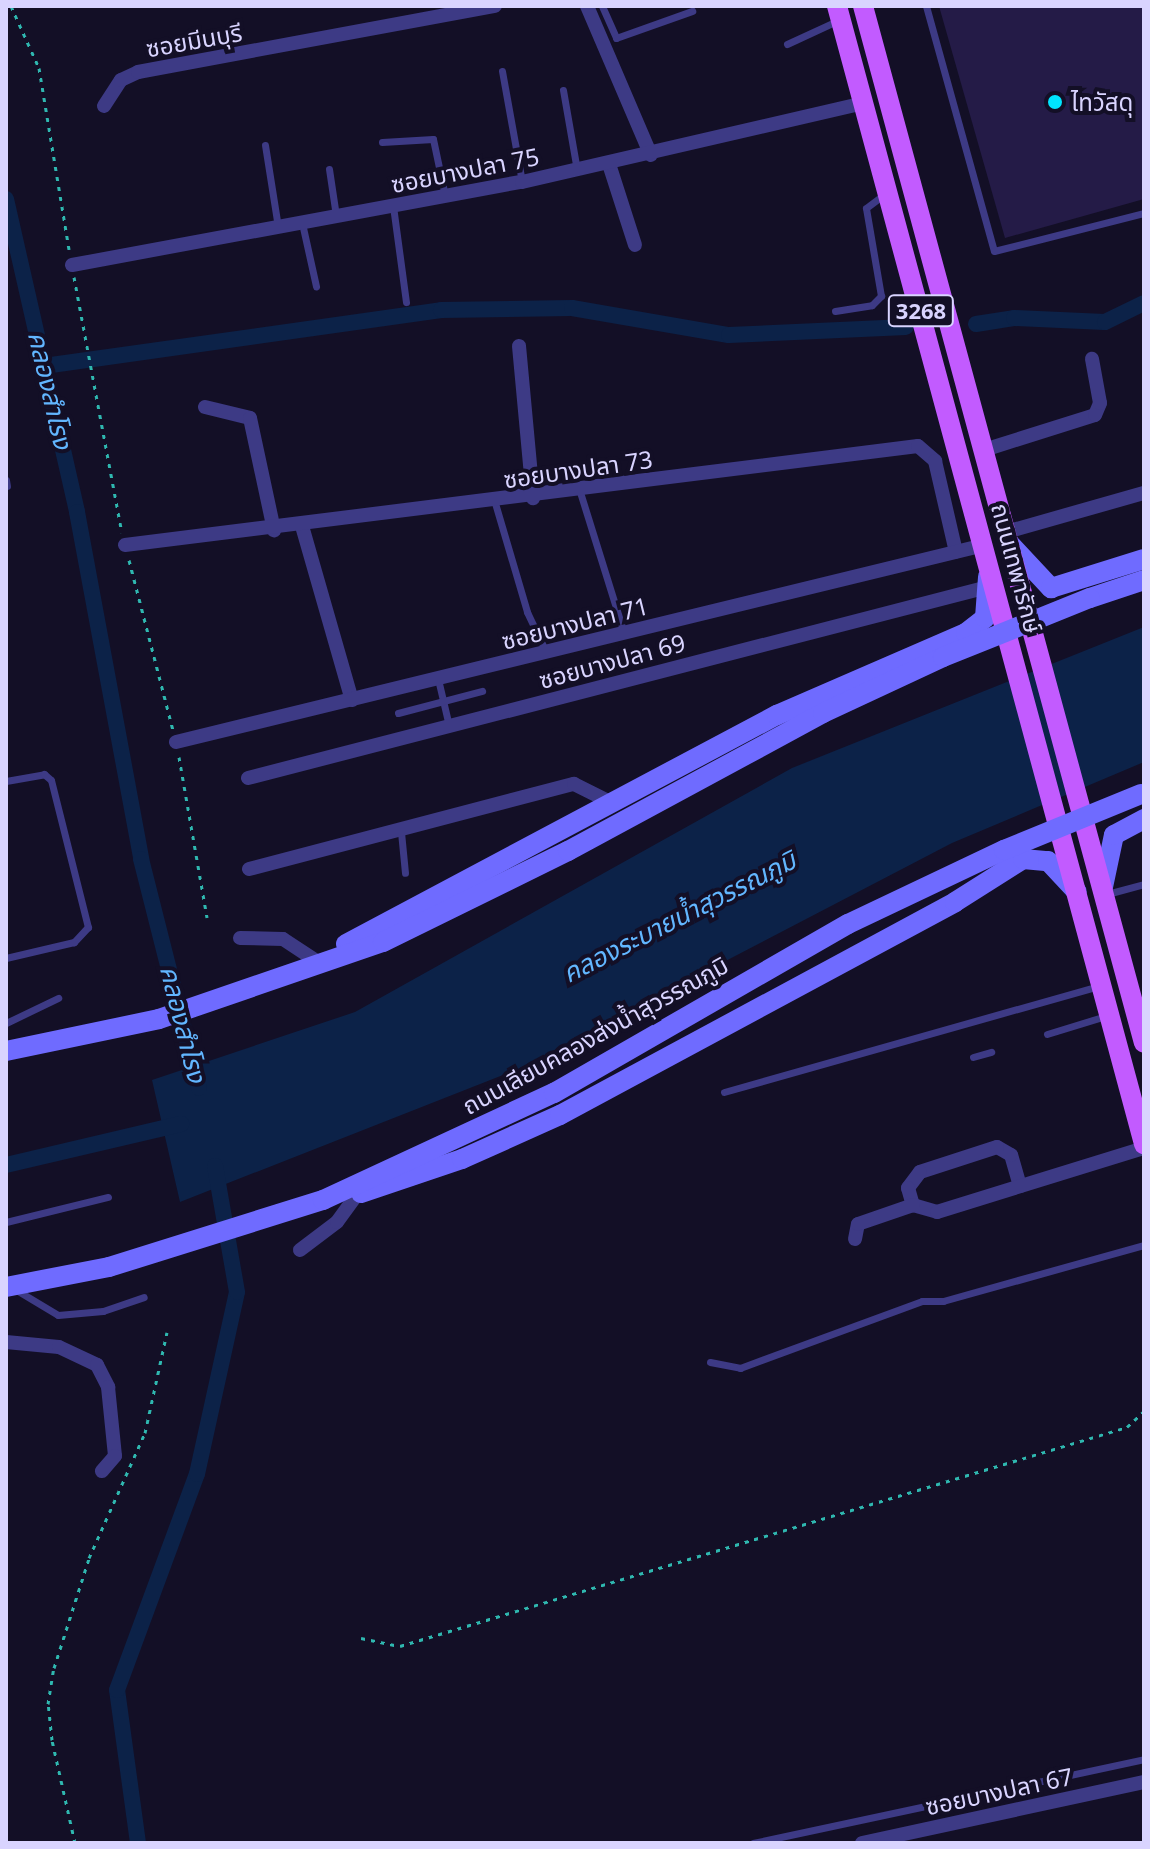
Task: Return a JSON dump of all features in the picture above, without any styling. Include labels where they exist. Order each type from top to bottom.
[{"type":"main road","name":"ถนนเทพารักษ์","points":[[863,6],[1144,1043]]},
{"type":"main road","name":"ถนนเทพารักษ์","points":[[839,13],[1080,895],[1144,1146]]},
{"type":"main road","points":[[1007,538],[1051,588],[1144,559]]},
{"type":"main road","points":[[302,971],[612,803],[862,673],[966,633],[985,618],[988,587],[986,552]]},
{"type":"main road","points":[[6,1051],[64,1041],[302,971],[456,909],[823,713],[943,657],[1144,580]]},
{"type":"main road","name":"ถนนเลียบคลองส่งน้ำสุวรรณภูมิ","points":[[9,1287],[109,1267],[328,1198],[554,1093],[848,924],[1144,793]]},
{"type":"main road","points":[[1104,891],[1114,835],[1144,819]]},
{"type":"main road","points":[[328,1198],[358,1193],[449,1164],[560,1115],[955,902],[1023,859],[1048,861],[1080,895]]},
{"type":"street","name":"ซอยมีนบุรี","points":[[104,106],[121,80],[138,72],[495,6]]},
{"type":"street","points":[[587,6],[651,155]]},
{"type":"street","name":"ซอยบางปลา 75","points":[[72,265],[522,182],[651,155],[864,103]]},
{"type":"street","points":[[609,164],[635,245]]},
{"type":"street","points":[[519,346],[533,498]]},
{"type":"street","points":[[984,450],[1095,415],[1100,403],[1092,359]]},
{"type":"street","points":[[205,407],[250,418],[274,530]]},
{"type":"street","name":"ซอยบางปลา 73","points":[[125,545],[495,503],[926,447],[956,552]]},
{"type":"street","points":[[1007,538],[1144,493]]},
{"type":"street","points":[[302,526],[352,700]]},
{"type":"street","name":"ซอยบางปลา 71","points":[[176,742],[956,552],[986,552]]},
{"type":"street","name":"ซอยบางปลา 69","points":[[248,778],[988,587]]},
{"type":"street","points":[[249,869],[401,832],[574,784],[612,803]]},
{"type":"street","points":[[240,938],[283,939],[302,971]]},
{"type":"street","points":[[855,1239],[858,1224],[913,1205],[937,1212],[1144,1146]]},
{"type":"street","points":[[913,1205],[912,1178],[997,1147],[1011,1155],[1020,1186]]},
{"type":"street","points":[[300,1250],[337,1222],[358,1193]]},
{"type":"street","points":[[6,1342],[59,1347],[97,1365],[108,1387],[115,1456],[102,1471]]},
{"type":"street","name":"ซอยบางปลา 67","points":[[862,1843],[1144,1782]]},
{"type":"lane","points":[[602,6],[616,38],[692,11]]},
{"type":"lane","points":[[926,6],[994,251],[1144,213]]},
{"type":"lane","points":[[787,44],[839,13]]},
{"type":"lane","points":[[502,71],[522,182]]},
{"type":"lane","points":[[563,90],[577,170]]},
{"type":"lane","points":[[382,142],[433,139],[445,196]]},
{"type":"lane","points":[[265,145],[278,227]]},
{"type":"lane","points":[[329,169],[336,216]]},
{"type":"lane","points":[[835,311],[872,305],[881,296],[866,208],[888,192]]},
{"type":"lane","points":[[393,206],[406,302]]},
{"type":"lane","points":[[302,223],[316,286]]},
{"type":"lane","points":[[580,492],[624,633]]},
{"type":"lane","points":[[495,503],[527,612],[546,652]]},
{"type":"lane","points":[[438,679],[449,726]]},
{"type":"lane","points":[[398,713],[482,691]]},
{"type":"lane","points":[[6,781],[44,774],[51,780],[88,927],[74,942],[6,958]]},
{"type":"lane","points":[[401,832],[405,873]]},
{"type":"lane","points":[[1104,891],[1144,884]]},
{"type":"lane","points":[[724,1092],[1103,984]]},
{"type":"lane","points":[[6,1023],[58,998]]},
{"type":"lane","points":[[1047,1034],[1111,1014]]},
{"type":"lane","points":[[973,1057],[991,1052]]},
{"type":"lane","points":[[6,1222],[108,1197]]},
{"type":"lane","points":[[710,1362],[740,1368],[922,1301],[943,1301],[1144,1245]]},
{"type":"lane","points":[[9,1287],[58,1315],[103,1311],[144,1297]]},
{"type":"lane","points":[[753,1843],[1144,1759]]},
{"type":"path","points":[[11,6],[39,68],[90,388],[125,545],[176,742],[207,918]]},
{"type":"path","points":[[75,1843],[56,1766],[48,1704],[52,1680],[89,1558],[145,1433],[167,1332]]},
{"type":"path","points":[[361,1638],[400,1646],[1127,1427],[1144,1411]]},
{"type":"water","name":"คลองระบายน้ำสุวรรณภูมิ","points":[[1144,627],[1144,762],[952,843],[518,1069],[180,1202],[152,1080],[355,1012],[792,768]]},
{"type":"building","name":"ไทวัสดุ","points":[[939,6],[1144,6],[1144,199],[1005,238]]},
{"type":"waterway","name":"คลองสำโรง","points":[[6,199],[77,512],[141,859],[199,1088]]},
{"type":"waterway","points":[[976,324],[1014,318],[1105,322],[1144,303]]},
{"type":"waterway","points":[[44,366],[441,310],[572,308],[729,335],[906,327]]},
{"type":"waterway","points":[[6,1165],[181,1124]]},
{"type":"waterway","name":"คลองสำโรง","points":[[138,1843],[117,1690],[197,1474],[237,1292],[215,1166]]},
{"type":"place","name":"ไทวัสดุ","points":[[1055,102]]}]
